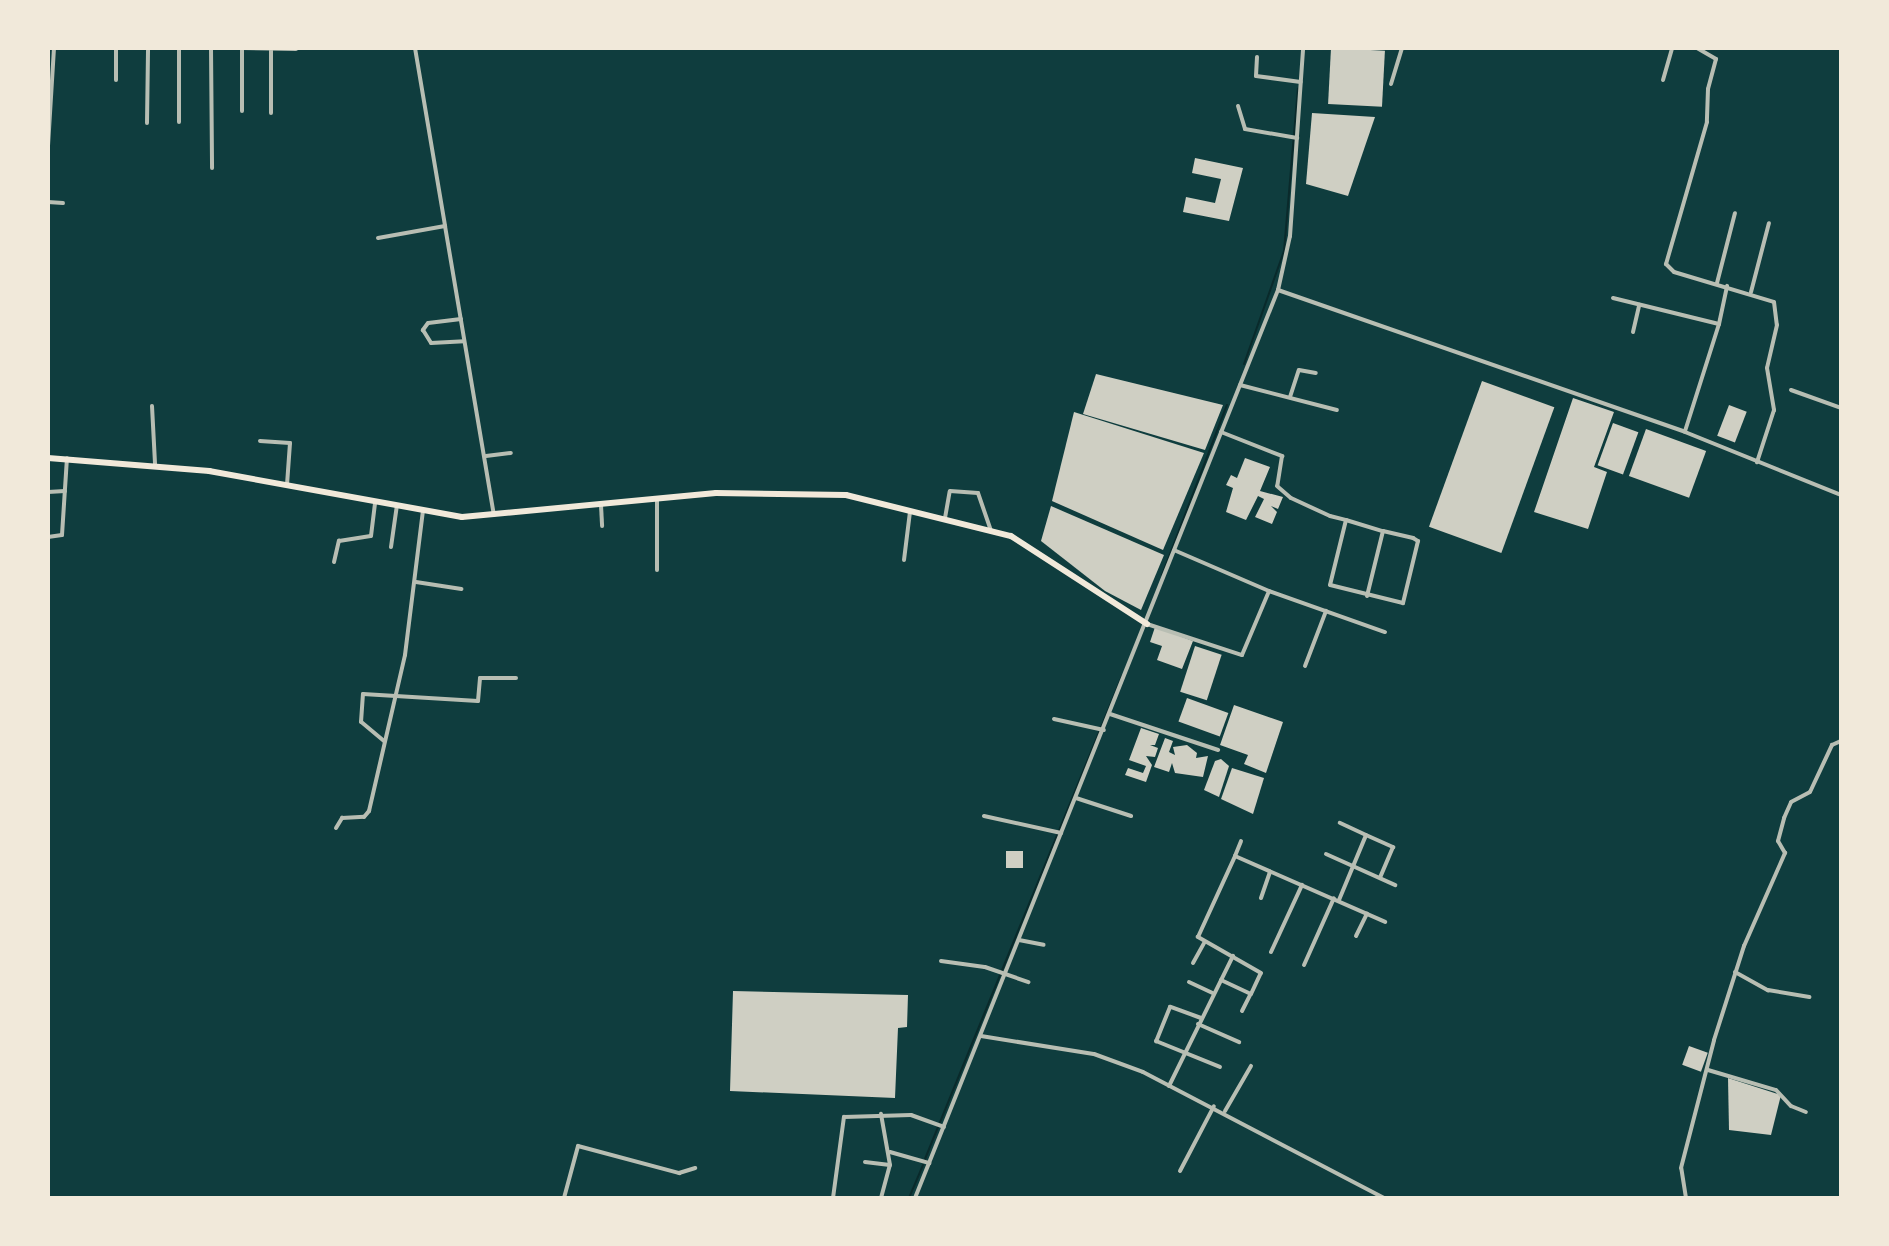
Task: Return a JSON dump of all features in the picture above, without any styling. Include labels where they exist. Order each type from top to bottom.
[{"type":"main road","points":[[48,458],[155,464],[423,511],[494,517],[657,500],[795,492],[846,495],[991,530],[1045,555],[1147,624]]},
{"type":"street","points":[[48,146],[54,48]]},
{"type":"street","points":[[116,48],[116,80]]},
{"type":"street","points":[[147,123],[148,48]]},
{"type":"street","points":[[179,48],[179,122]]},
{"type":"street","points":[[211,48],[212,168]]},
{"type":"street","points":[[242,111],[242,48],[296,49]]},
{"type":"street","points":[[271,48],[271,113]]},
{"type":"street","points":[[415,48],[494,517]]},
{"type":"street","points":[[915,1198],[940,1126],[981,1036],[1019,940],[1057,832],[1076,798],[1100,728],[1110,714],[1147,624],[1278,290],[1290,236],[1303,48]]},
{"type":"street","points":[[1391,84],[1402,48]]},
{"type":"street","points":[[1663,80],[1672,48]]},
{"type":"street","points":[[1697,48],[1716,59],[1707,94],[1707,122],[1666,264],[1674,272],[1773,300],[1777,325],[1767,368],[1773,416],[1757,462]]},
{"type":"street","points":[[1257,57],[1256,76],[1301,82]]},
{"type":"street","points":[[1238,106],[1241,127],[1297,138]]},
{"type":"street","points":[[48,202],[63,203]]},
{"type":"street","points":[[1717,283],[1735,213]]},
{"type":"street","points":[[1751,292],[1769,223]]},
{"type":"street","points":[[378,238],[445,226]]},
{"type":"street","points":[[1685,432],[1719,324],[1727,286]]},
{"type":"street","points":[[1278,290],[1685,432],[1841,495]]},
{"type":"street","points":[[1613,298],[1719,324]]},
{"type":"street","points":[[1633,332],[1639,305]]},
{"type":"street","points":[[461,319],[428,323],[423,330],[431,343],[465,341]]},
{"type":"street","points":[[1290,397],[1299,370],[1316,373]]},
{"type":"street","points":[[1240,385],[1337,410]]},
{"type":"street","points":[[1791,390],[1841,408]]},
{"type":"street","points":[[152,406],[155,464]]},
{"type":"street","points":[[1221,432],[1282,456],[1278,489],[1346,520],[1416,539],[1419,545],[1404,602],[1367,596],[1330,585],[1346,520]]},
{"type":"street","points":[[260,441],[290,443],[287,485]]},
{"type":"street","points":[[486,456],[511,453]]},
{"type":"street","points":[[48,537],[62,537],[67,458]]},
{"type":"street","points":[[48,492],[65,491]]},
{"type":"street","points":[[945,518],[950,491],[978,493],[991,530]]},
{"type":"street","points":[[657,500],[657,570]]},
{"type":"street","points":[[334,562],[339,541],[371,536],[375,502]]},
{"type":"street","points":[[391,547],[397,505]]},
{"type":"street","points":[[601,505],[602,526]]},
{"type":"street","points":[[904,560],[910,510]]},
{"type":"street","points":[[336,828],[343,818],[368,814],[397,696],[416,582],[423,511]]},
{"type":"street","points":[[1367,596],[1383,531]]},
{"type":"street","points":[[1174,550],[1269,591],[1385,632]]},
{"type":"street","points":[[416,582],[461,589]]},
{"type":"street","points":[[1147,624],[1242,655],[1269,591]]},
{"type":"street","points":[[1305,666],[1326,611]]},
{"type":"street","points":[[384,741],[361,722],[362,695],[478,701],[480,678],[516,678]]},
{"type":"street","points":[[1110,714],[1218,750]]},
{"type":"street","points":[[1054,719],[1100,728]]},
{"type":"street","points":[[1686,1198],[1681,1168],[1735,972],[1785,853],[1778,841],[1784,818],[1791,802],[1810,792],[1832,745],[1841,741]]},
{"type":"street","points":[[1076,798],[1131,816]]},
{"type":"street","points":[[984,816],[1057,832]]},
{"type":"street","points":[[1340,823],[1393,847],[1379,878]]},
{"type":"street","points":[[1304,965],[1354,866],[1366,835]]},
{"type":"street","points":[[1241,841],[1198,936],[1204,943],[1261,970],[1242,1011]]},
{"type":"street","points":[[1326,854],[1395,885]]},
{"type":"street","points":[[1235,856],[1385,922]]},
{"type":"street","points":[[1261,898],[1270,872]]},
{"type":"street","points":[[1271,952],[1302,885]]},
{"type":"street","points":[[1356,936],[1367,913]]},
{"type":"street","points":[[1019,940],[1044,945]]},
{"type":"street","points":[[1193,963],[1204,943]]},
{"type":"street","points":[[1169,1086],[1233,956]]},
{"type":"street","points":[[941,961],[993,970],[1028,982]]},
{"type":"street","points":[[1735,972],[1768,990],[1809,997]]},
{"type":"street","points":[[1221,980],[1250,994]]},
{"type":"street","points":[[1189,982],[1213,993]]},
{"type":"street","points":[[1220,1067],[1156,1041],[1168,1009],[1200,1021],[1239,1042]]},
{"type":"street","points":[[981,1036],[1094,1054],[1225,1111],[1384,1198]]},
{"type":"street","points":[[1225,1111],[1251,1066]]},
{"type":"street","points":[[1708,1070],[1776,1090],[1791,1106],[1806,1112]]},
{"type":"street","points":[[1180,1171],[1214,1106]]},
{"type":"street","points":[[833,1198],[843,1119],[881,1114],[911,1115],[940,1126]]},
{"type":"street","points":[[881,1114],[883,1139],[890,1152],[890,1165],[881,1198]]},
{"type":"street","points":[[564,1198],[578,1146],[679,1173],[695,1168]]},
{"type":"street","points":[[890,1152],[929,1163]]},
{"type":"street","points":[[865,1162],[890,1165]]},
{"type":"building","points":[[1331,48],[1385,51],[1382,107],[1328,104]]},
{"type":"building","points":[[1312,113],[1375,117],[1348,196],[1306,184]]},
{"type":"building","points":[[1195,158],[1243,168],[1229,221],[1183,212],[1186,197],[1215,203],[1221,179],[1192,173]]},
{"type":"building","points":[[1096,374],[1223,405],[1205,450],[1083,414]]},
{"type":"building","points":[[1482,381],[1554,407],[1501,553],[1429,527]]},
{"type":"building","points":[[1573,398],[1614,412],[1594,467],[1607,472],[1588,529],[1534,512]]},
{"type":"building","points":[[1729,405],[1747,412],[1735,443],[1717,436]]},
{"type":"building","points":[[1074,412],[1204,453],[1163,550],[1052,501]]},
{"type":"building","points":[[1613,423],[1638,432],[1623,475],[1598,465]]},
{"type":"building","points":[[1646,429],[1706,451],[1689,498],[1629,476]]},
{"type":"building","points":[[1245,458],[1270,467],[1260,491],[1283,497],[1278,509],[1271,506],[1277,512],[1272,524],[1255,517],[1264,499],[1258,496],[1246,520],[1226,512],[1233,488],[1226,485],[1231,475],[1237,478]]},
{"type":"building","points":[[1051,506],[1164,555],[1141,610],[1105,591],[1041,541]]},
{"type":"building","points":[[1155,627],[1193,641],[1182,669],[1157,660],[1162,646],[1150,642]]},
{"type":"building","points":[[1195,646],[1222,655],[1207,700],[1180,692]]},
{"type":"building","points":[[1187,698],[1228,713],[1220,737],[1178,721]]},
{"type":"building","points":[[1234,705],[1283,722],[1266,773],[1244,764],[1248,755],[1220,745]]},
{"type":"building","points":[[1141,728],[1159,734],[1155,745],[1150,745],[1158,748],[1155,757],[1146,756],[1152,765],[1146,782],[1125,775],[1128,768],[1143,773],[1146,766],[1129,760]]},
{"type":"building","points":[[1165,738],[1173,741],[1169,752],[1175,755],[1173,747],[1187,745],[1197,753],[1196,758],[1208,756],[1203,777],[1175,773],[1172,763],[1169,772],[1154,767]]},
{"type":"building","points":[[1221,759],[1229,766],[1219,797],[1204,790],[1215,761]]},
{"type":"building","points":[[1232,768],[1264,778],[1253,814],[1221,799]]},
{"type":"building","points":[[1006,851],[1023,851],[1023,868],[1006,868]]},
{"type":"building","points":[[733,991],[908,995],[907,1027],[898,1028],[895,1098],[730,1091]]},
{"type":"building","points":[[1689,1046],[1708,1053],[1701,1072],[1682,1065]]},
{"type":"building","points":[[1728,1078],[1781,1095],[1771,1135],[1729,1130]]},
{"type":"waterway","points":[[1244,364],[1284,251],[1298,89]]},
{"type":"waterway","points":[[1162,575],[1227,405]]},
{"type":"waterway","points":[[925,1159],[1122,676]]},
{"type":"waterway","points":[[909,1198],[923,1165]]}]
